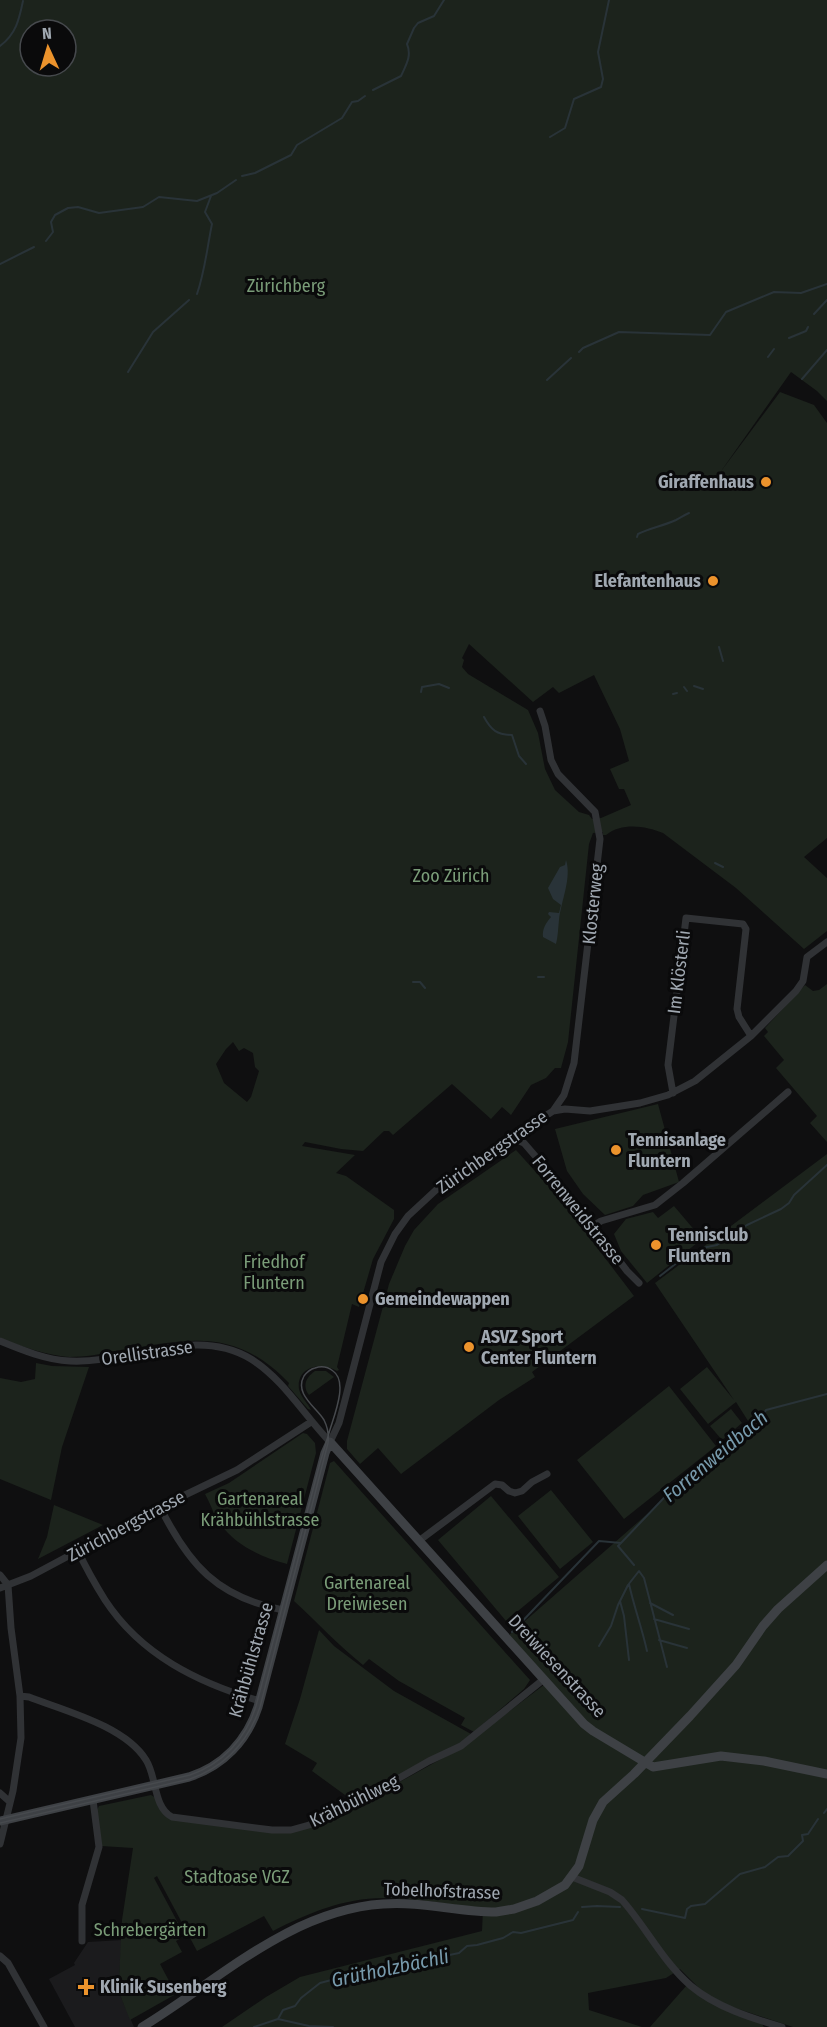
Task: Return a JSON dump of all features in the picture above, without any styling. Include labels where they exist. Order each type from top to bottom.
[{"type":"street","name":"Klosterweg","points":[[540,711],[551,759],[558,774],[593,808],[600,836],[574,1063],[564,1095],[553,1111]]},
{"type":"street","name":"Im Klösterli","points":[[673,1093],[669,1065],[686,918],[743,924],[746,929],[737,1009],[739,1017],[751,1036]]},
{"type":"street","name":"Zürichbergstrasse","points":[[330,1442],[339,1423],[381,1262],[395,1234],[408,1216],[436,1190],[515,1139],[519,1133],[553,1111],[604,1110],[639,1103],[673,1093],[711,1069],[751,1036],[796,991],[806,973],[807,957],[827,942]]},
{"type":"street","points":[[593,1226],[600,1221],[655,1205],[788,1092]]},
{"type":"street","name":"Forrenweidstrasse","points":[[515,1139],[524,1143],[568,1194],[639,1284]]},
{"type":"street","name":"Orellistrasse","points":[[0,1341],[45,1358],[70,1361],[91,1361],[189,1345],[208,1345],[229,1350],[251,1359],[266,1370],[330,1442]]},
{"type":"street","name":"Zürichbergstrasse","points":[[0,1588],[31,1576],[160,1507],[237,1470],[311,1422]]},
{"type":"street","name":"Dreiwiesenstrasse","points":[[330,1442],[584,1724],[645,1764]]},
{"type":"street","name":"Krähbühlstrasse","points":[[3,1820],[196,1775],[225,1757],[240,1742],[248,1730],[260,1701],[325,1453],[330,1442]]},
{"type":"street","points":[[420,1540],[495,1484],[502,1485],[515,1493],[522,1491],[532,1482],[547,1474]]},
{"type":"street","points":[[160,1507],[184,1551],[205,1574],[217,1584],[250,1601],[283,1611]]},
{"type":"street","points":[[78,1551],[105,1601],[117,1617],[147,1646],[167,1662],[198,1679],[231,1693],[260,1701]]},
{"type":"street","name":"Tobelhofstrasse","points":[[142,2027],[252,1953],[330,1914],[364,1906],[394,1904],[496,1912],[537,1901],[557,1890],[572,1877],[582,1858],[593,1820],[608,1797],[645,1764],[736,1665],[763,1626],[778,1609],[827,1565]]},
{"type":"street","points":[[0,1575],[8,1585],[20,1696],[20,1752],[10,1802],[3,1820],[0,1844]]},
{"type":"street","name":"Krähbühlweg","points":[[20,1696],[29,1697],[119,1735],[136,1748],[146,1760],[161,1806],[172,1817],[272,1830],[291,1830],[336,1814],[429,1761],[461,1746],[544,1679]]},
{"type":"street","points":[[645,1764],[657,1767],[705,1757],[729,1756],[827,1774]]},
{"type":"street","points":[[0,1793],[10,1802]]},
{"type":"street","points":[[82,1941],[82,1905],[99,1847],[93,1800]]},
{"type":"street","points":[[572,1877],[610,1892],[622,1900],[676,1971],[704,1996],[735,2011],[782,2027]]},
{"type":"street","points":[[0,1956],[8,1964],[44,2027]]},
{"type":"shaded area","points":[[566,860],[568,874],[556,944],[543,937],[545,926],[551,917],[549,912],[559,913],[561,905],[553,899],[548,888],[560,867],[565,865]]},
{"type":"shaded area","name":"Klinik Susenberg","points":[[122,1940],[120,1995],[134,2027],[75,2027],[49,1979],[75,1965],[74,1963],[88,1942]]},
{"type":"green space","name":"Zürichberg","points":[[0,0],[827,0],[827,401],[791,372],[719,474],[780,392],[814,405],[827,423],[827,838],[804,857],[827,878],[827,931],[804,949],[736,888],[663,833],[634,826],[619,828],[606,835],[603,835],[603,832],[593,833],[589,844],[568,1042],[561,1068],[555,1068],[546,1078],[531,1085],[511,1115],[502,1107],[491,1119],[452,1084],[393,1135],[389,1131],[384,1131],[363,1151],[305,1142],[302,1146],[355,1155],[336,1173],[346,1176],[394,1210],[394,1219],[373,1259],[359,1307],[352,1304],[337,1367],[339,1370],[317,1366],[305,1371],[301,1376],[299,1389],[311,1410],[288,1386],[289,1383],[268,1365],[248,1352],[228,1344],[187,1341],[70,1357],[53,1355],[0,1338]],"holes":[[[469,644],[533,702],[553,687],[559,693],[594,675],[620,729],[629,761],[610,769],[619,789],[624,789],[631,805],[601,818],[592,819],[589,815],[579,812],[555,790],[545,769],[538,733],[528,710],[468,674],[462,667],[464,660],[462,658]],[[233,1042],[239,1051],[244,1048],[253,1053],[255,1067],[259,1071],[251,1097],[247,1102],[224,1083],[216,1064]]]},
{"type":"green space","points":[[827,984],[827,1142],[810,1123],[817,1116],[776,1068],[784,1060],[764,1036],[768,1032],[765,1028],[805,985],[813,991]]},
{"type":"green space","name":"Tennisanlage Fluntern","points":[[658,1104],[679,1182],[643,1195],[633,1206],[605,1215],[583,1194],[567,1171],[555,1129]]},
{"type":"green space","name":"ASVZ Sport Center Fluntern","points":[[516,1150],[560,1199],[634,1296],[532,1372],[535,1377],[499,1400],[401,1474],[378,1448],[360,1464],[347,1449],[347,1441],[389,1284],[405,1246],[414,1230],[438,1204]]},
{"type":"green space","points":[[827,1154],[827,2027],[793,2027],[729,2006],[703,1992],[680,1969],[666,1978],[588,1993],[589,2010],[642,2027],[222,2027],[300,1977],[482,1931],[483,1909],[399,1898],[357,1900],[314,1912],[273,1931],[264,1916],[197,1951],[157,1876],[154,1878],[185,1936],[176,1941],[182,1952],[160,1964],[176,1994],[130,2020],[120,1995],[119,1978],[122,1920],[133,1848],[101,1846],[97,1810],[99,1806],[151,1795],[156,1798],[171,1819],[272,1832],[331,1820],[461,1748],[549,1681],[509,1635],[750,1424],[736,1402],[708,1424],[680,1389],[707,1367],[734,1400],[655,1283]]},
{"type":"green space","name":"Tennisclub Fluntern","points":[[674,1206],[702,1239],[647,1283],[621,1251],[614,1234],[626,1219],[653,1212],[658,1218]]},
{"type":"green space","points":[[36,1363],[89,1367],[62,1447],[51,1500],[0,1479],[0,1378],[21,1382],[35,1379]]},
{"type":"green space","points":[[315,1371],[326,1371],[334,1377],[309,1395],[306,1382]]},
{"type":"green space","points":[[669,1386],[716,1446],[624,1519],[577,1460]]},
{"type":"green space","points":[[731,1409],[742,1423],[722,1440],[710,1426]]},
{"type":"green space","name":"Gartenareal Krähbühlstrasse","points":[[303,1433],[315,1443],[316,1453],[287,1564],[265,1557],[237,1541],[221,1525],[205,1494],[229,1483]]},
{"type":"green space","name":"Gartenareal Dreiwiesen","points":[[334,1461],[530,1680],[524,1689],[474,1732],[461,1725],[465,1718],[399,1681],[369,1659],[363,1665],[294,1601],[330,1463]]},
{"type":"green space","points":[[551,1490],[593,1542],[560,1569],[518,1516]]},
{"type":"green space","points":[[491,1496],[559,1577],[506,1621],[438,1540]]},
{"type":"green space","points":[[54,1505],[103,1525],[38,1559],[47,1537]]},
{"type":"green space","points":[[319,1630],[334,1646],[394,1691],[471,1734],[459,1744],[356,1803],[312,1771],[317,1763],[285,1744]]},
{"type":"green space","points":[[687,1985],[761,2023],[764,2027],[650,2027]]},
{"type":"waterway","points":[[373,90],[401,76],[409,56],[407,44],[414,28],[418,23],[434,16],[444,0]]},
{"type":"waterway","points":[[550,137],[565,128],[574,99],[601,87],[603,79],[598,52],[609,0]]},
{"type":"waterway","points":[[0,46],[13,31],[23,1]]},
{"type":"waterway","points":[[242,176],[255,173],[291,155],[297,145],[342,118],[352,102],[365,96]]},
{"type":"waterway","points":[[46,241],[53,232],[51,222],[55,215],[68,208],[78,207],[99,213],[143,207],[159,197],[197,201],[217,193],[236,180]]},
{"type":"waterway","points":[[197,294],[212,224],[205,212],[211,196]]},
{"type":"waterway","points":[[0,264],[34,247]]},
{"type":"waterway","points":[[579,352],[619,332],[710,335],[726,312],[774,292],[801,293],[827,284]]},
{"type":"waterway","points":[[128,372],[153,332],[189,300]]},
{"type":"waterway","points":[[814,314],[827,300]]},
{"type":"waterway","points":[[789,338],[806,331],[808,327]]},
{"type":"waterway","points":[[768,357],[774,349]]},
{"type":"waterway","points":[[802,379],[827,350]]},
{"type":"waterway","points":[[547,380],[571,358]]},
{"type":"waterway","points":[[637,537],[638,534],[689,513]]},
{"type":"waterway","points":[[719,647],[723,661]]},
{"type":"waterway","points":[[421,692],[422,687],[439,684],[449,688]]},
{"type":"waterway","points":[[694,686],[703,689]]},
{"type":"waterway","points":[[684,687],[687,691]]},
{"type":"waterway","points":[[673,694],[677,693]]},
{"type":"waterway","points":[[484,717],[495,731],[512,735],[519,756],[526,764]]},
{"type":"waterway","points":[[715,863],[723,867]]},
{"type":"waterway","points":[[538,977],[544,977]]},
{"type":"waterway","points":[[413,982],[420,982],[425,988]]},
{"type":"waterway","points":[[660,1276],[687,1255],[717,1245],[747,1225],[781,1209],[827,1165]]},
{"type":"waterway","name":"Forrenweidbach","points":[[512,1632],[599,1541],[621,1543],[680,1481],[759,1423],[766,1410],[827,1394]]},
{"type":"waterway","points":[[620,1544],[618,1546],[634,1565]]},
{"type":"waterway","points":[[599,1646],[611,1626],[628,1585],[639,1571],[644,1578],[667,1667]]},
{"type":"waterway","points":[[629,1584],[647,1651]]},
{"type":"waterway","points":[[620,1601],[629,1660]]},
{"type":"waterway","points":[[650,1603],[673,1615]]},
{"type":"waterway","points":[[654,1619],[689,1629]]},
{"type":"waterway","points":[[659,1640],[687,1648]]},
{"type":"waterway","name":"Grütholzbächli","points":[[824,1813],[827,1809]]},
{"type":"waterway","name":"Grütholzbächli","points":[[642,1909],[685,1918],[687,1909],[691,1906],[705,1904],[740,1874],[765,1867],[778,1857],[788,1856],[803,1841],[802,1835],[808,1834],[818,1819]]},
{"type":"waterway","name":"Grütholzbächli","points":[[582,1907],[620,1907]]},
{"type":"waterway","name":"Grütholzbächli","points":[[278,2019],[283,2010],[295,2006],[301,1998],[320,1983],[362,1972],[390,1971],[392,1967],[459,1953],[467,1946],[503,1938],[513,1932],[521,1933],[573,1920],[578,1912]]},
{"type":"waterway","points":[[254,2027],[278,2019],[309,2026],[333,2027]]},
{"type":"tram line","points":[[0,1819],[190,1775],[222,1757],[239,1739],[252,1718],[256,1706],[320,1463],[328,1437],[331,1426],[336,1410],[340,1383],[333,1371],[324,1367],[314,1368],[304,1376],[302,1383],[307,1400],[325,1423],[328,1432],[328,1434],[328,1437],[328,1443],[260,1707],[242,1742],[214,1768],[190,1779],[0,1823]]},
{"type":"place","name":"Giraffenhaus","points":[[766,482]]},
{"type":"place","name":"Elefantenhaus","points":[[713,581]]},
{"type":"place","name":"Tennisanlage Fluntern","points":[[616,1150]]},
{"type":"place","name":"Tennisclub Fluntern","points":[[656,1245]]},
{"type":"place","name":"Gemeindewappen","points":[[363,1299]]},
{"type":"place","name":"ASVZ Sport Center Fluntern","points":[[469,1347]]},
{"type":"place","name":"Klinik Susenberg","points":[[86,1987]]},
{"type":"park label","name":"Zoo Zürich","points":[[451,876]]},
{"type":"park label","name":"Friedhof Fluntern","points":[[274,1272]]},
{"type":"park label","name":"Stadtoase VGZ","points":[[237,1877]]},
{"type":"park label","name":"Schrebergärten","points":[[150,1930]]}]
